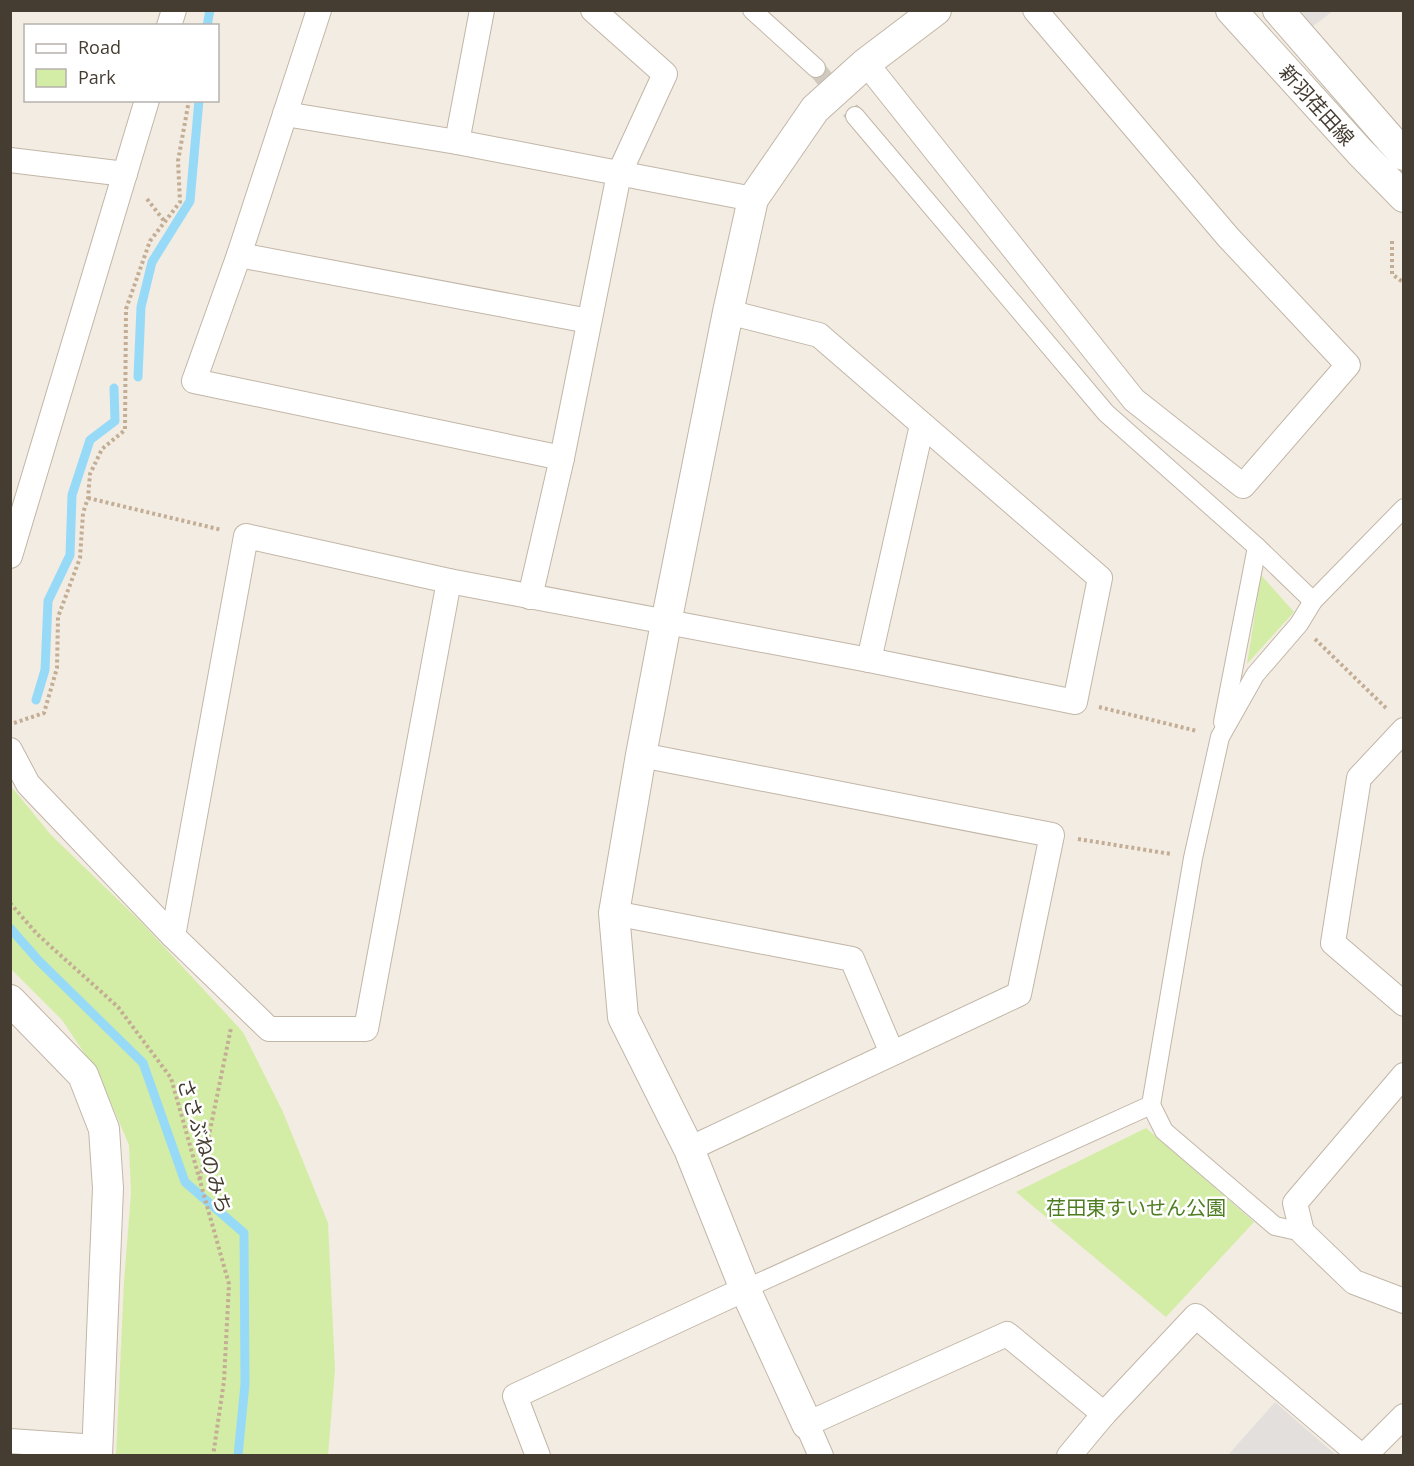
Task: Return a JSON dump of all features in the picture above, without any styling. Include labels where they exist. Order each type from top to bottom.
[{"type":"street","points":[[319,10],[239,255],[194,381],[562,458]]},
{"type":"street","points":[[457,142],[482,10]]},
{"type":"street","points":[[530,597],[562,458],[619,174],[665,74],[592,10]]},
{"type":"street","points":[[752,10],[816,68]]},
{"type":"street","points":[[821,1455],[745,1289],[689,1149],[623,1017],[614,913],[640,755],[728,312],[753,199],[815,109],[866,63],[936,10]]},
{"type":"street","points":[[866,63],[1134,400],[1243,486],[1348,365],[1228,237],[1035,10]]},
{"type":"street","name":"新羽荏田線","points":[[1231,10],[1404,197]]},
{"type":"street","name":"新羽荏田線","points":[[1278,10],[1404,155]]},
{"type":"street","points":[[10,556],[146,102]]},
{"type":"street","points":[[285,114],[457,142],[753,199]]},
{"type":"street","points":[[855,116],[1106,412],[1313,600]]},
{"type":"street","points":[[10,160],[125,174]]},
{"type":"street","points":[[239,255],[589,321]]},
{"type":"street","points":[[173,936],[246,536],[450,581],[869,660],[1075,702],[1100,578],[819,335],[728,312]]},
{"type":"street","points":[[869,660],[922,424]]},
{"type":"street","points":[[1220,737],[1255,675],[1299,624],[1313,600],[1404,508]]},
{"type":"street","points":[[1257,547],[1220,737],[1193,858],[1151,1105],[1164,1131],[1275,1226],[1302,1232],[1354,1282],[1404,1301]]},
{"type":"street","points":[[10,750],[28,783],[173,936],[269,1029],[366,1029],[450,581]]},
{"type":"street","points":[[1400,724],[1359,778],[1333,943],[1404,1004]]},
{"type":"street","points":[[640,755],[1052,835],[1019,994],[689,1149]]},
{"type":"street","points":[[614,913],[852,959],[892,1053]]},
{"type":"street","points":[[10,1000],[83,1075],[104,1129],[108,1188],[97,1451],[10,1441]]},
{"type":"street","points":[[1302,1232],[1295,1203],[1404,1075]]},
{"type":"street","points":[[538,1455],[515,1396],[1151,1105]]},
{"type":"street","points":[[1069,1455],[1104,1414],[1196,1316],[1363,1455],[1404,1416]]},
{"type":"street","points":[[807,1424],[1007,1334],[1104,1414]]},
{"type":"path","points":[[10,724],[44,713],[57,668],[58,617],[80,558],[83,513],[88,498],[90,474],[102,449],[125,430],[126,309],[150,241],[180,202],[178,161],[189,102]]},
{"type":"path","points":[[1392,241],[1392,274],[1404,283]]},
{"type":"path","points":[[88,498],[246,536]]},
{"type":"path","points":[[1299,624],[1400,724]]},
{"type":"path","points":[[1075,702],[1220,737]]},
{"type":"path","points":[[1052,835],[1193,858]]},
{"type":"path","name":"ささぶねのみち","points":[[10,903],[37,934],[118,1007],[171,1078],[229,1284],[224,1381],[213,1455]]},
{"type":"path","points":[[200,1181],[237,998]]},
{"type":"green space","points":[[1261,575],[1294,612],[1247,664]]},
{"type":"green space","points":[[10,785],[51,835],[141,922],[243,1032],[283,1112],[328,1223],[335,1370],[328,1455],[116,1455],[124,1281],[131,1193],[129,1145],[99,1075],[62,1020],[11,969]]},
{"type":"green space","name":"荏田東すいせん公園","points":[[1146,1128],[1254,1222],[1166,1317],[1016,1192]]},
{"type":"shaded area","points":[[1295,11],[1333,11],[1309,29]]},
{"type":"shaded area","points":[[1275,1402],[1336,1455],[1228,1455]]},
{"type":"waterway","points":[[207,24],[210,10]]},
{"type":"waterway","points":[[138,377],[141,307],[152,262],[190,201],[199,102]]},
{"type":"waterway","points":[[36,700],[45,670],[48,601],[70,555],[72,495],[90,440],[115,421],[114,388]]},
{"type":"waterway","points":[[10,928],[39,961],[143,1063],[185,1182],[244,1233],[245,1384],[238,1456]]},
{"type":"tunnel","points":[[816,68],[855,116]]}]
